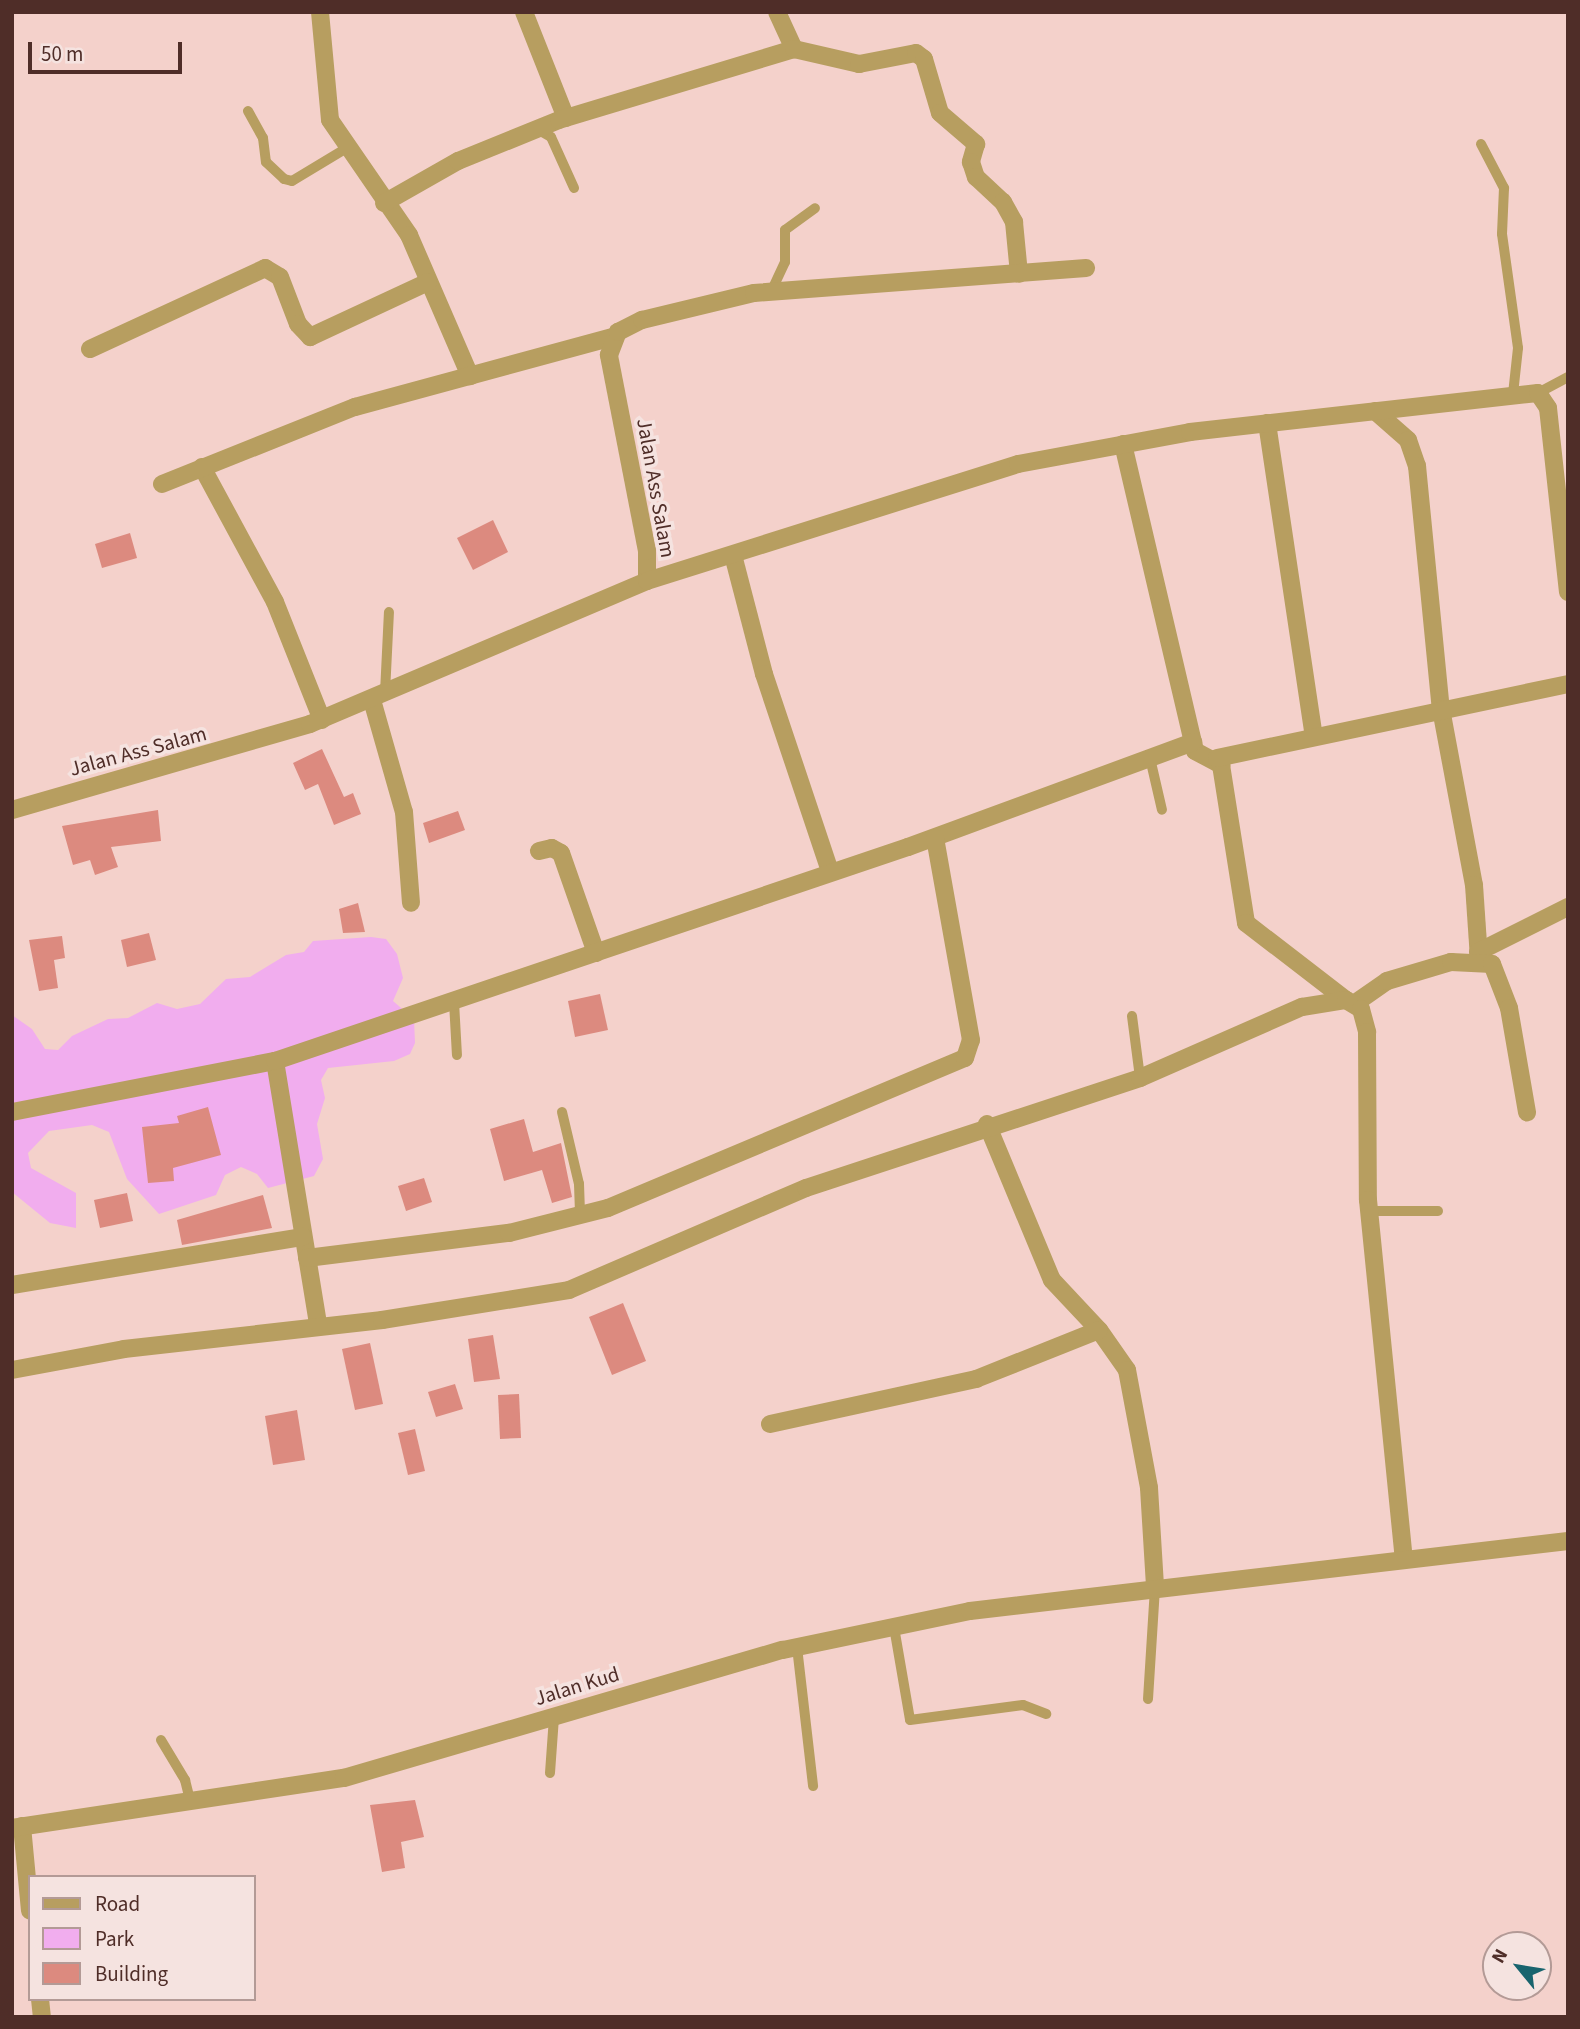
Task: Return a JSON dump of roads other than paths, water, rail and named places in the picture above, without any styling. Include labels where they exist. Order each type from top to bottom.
[{"type":"street","points":[[320,12],[327,108],[345,149],[409,235],[470,376]]},
{"type":"street","points":[[524,12],[566,118]]},
{"type":"street","points":[[777,12],[794,48]]},
{"type":"street","points":[[384,203],[458,161],[536,129],[794,48],[859,64],[907,52],[924,59],[940,113],[970,136],[975,144],[972,169],[1014,222],[1019,274]]},
{"type":"street","points":[[90,349],[265,268],[280,277],[298,324],[310,337],[428,282]]},
{"type":"street","points":[[162,484],[355,407],[612,337],[642,320],[771,292],[1086,268]]},
{"type":"street","name":"Jalan Ass Salam","points":[[12,810],[322,720],[647,581],[647,551],[609,355],[612,337]]},
{"type":"street","points":[[647,581],[1017,464],[1123,443],[1267,423],[1538,393],[1548,408],[1565,542],[1568,592]]},
{"type":"street","points":[[1375,411],[1408,440],[1417,466],[1441,709],[1474,885],[1479,956]]},
{"type":"street","points":[[1267,423],[1314,737]]},
{"type":"street","points":[[1123,443],[1193,742],[1201,755],[1217,758],[1568,684]]},
{"type":"street","points":[[202,467],[275,602],[322,720]]},
{"type":"street","points":[[733,555],[764,674],[830,871]]},
{"type":"street","points":[[379,697],[404,812],[411,903]]},
{"type":"street","points":[[12,1112],[275,1061],[454,1002],[830,871],[935,838],[1193,742]]},
{"type":"street","points":[[1217,758],[1246,923],[1350,1002],[1367,1032],[1369,1211],[1404,1558]]},
{"type":"street","points":[[307,1258],[509,1233],[580,1216],[965,1058],[971,1040],[935,838]]},
{"type":"street","points":[[539,851],[552,848],[561,853],[596,953]]},
{"type":"street","points":[[12,1370],[124,1349],[514,1301],[579,1286],[725,1219],[987,1124],[1140,1078],[1269,1019],[1331,999],[1350,1002],[1387,981],[1479,956],[1568,908]]},
{"type":"street","points":[[1479,956],[1492,964],[1501,978],[1527,1112]]},
{"type":"street","points":[[275,1061],[317,1325]]},
{"type":"street","points":[[987,1124],[1052,1280],[1099,1330],[1127,1370],[1149,1488],[1155,1586]]},
{"type":"street","points":[[12,1286],[303,1237]]},
{"type":"street","points":[[770,1424],[975,1380],[1099,1330]]},
{"type":"street","name":"Jalan Kud","points":[[17,1827],[191,1804],[344,1777],[797,1647],[894,1627],[1155,1586],[1568,1541]]},
{"type":"street","points":[[17,1827],[28,1898]]},
{"type":"lane","points":[[248,111],[263,138],[266,162],[284,179],[292,181],[345,149]]},
{"type":"lane","points":[[536,129],[551,137],[575,188]]},
{"type":"lane","points":[[1481,144],[1504,188],[1502,234],[1518,348],[1513,394]]},
{"type":"lane","points":[[771,292],[785,262],[785,230],[815,208]]},
{"type":"lane","points":[[1538,393],[1568,377]]},
{"type":"lane","points":[[379,697],[389,612]]},
{"type":"lane","points":[[1150,758],[1162,810]]},
{"type":"lane","points":[[454,1002],[460,1026],[457,1055]]},
{"type":"lane","points":[[1132,1016],[1140,1078]]},
{"type":"lane","points":[[562,1112],[579,1184],[580,1216]]},
{"type":"lane","points":[[1369,1211],[1438,1212]]},
{"type":"lane","points":[[1148,1699],[1155,1586]]},
{"type":"lane","points":[[894,1627],[910,1720],[1023,1705],[1046,1714]]},
{"type":"lane","points":[[797,1647],[813,1786]]},
{"type":"lane","points":[[551,1773],[554,1717]]},
{"type":"lane","points":[[161,1740],[185,1780],[191,1804]]}]
